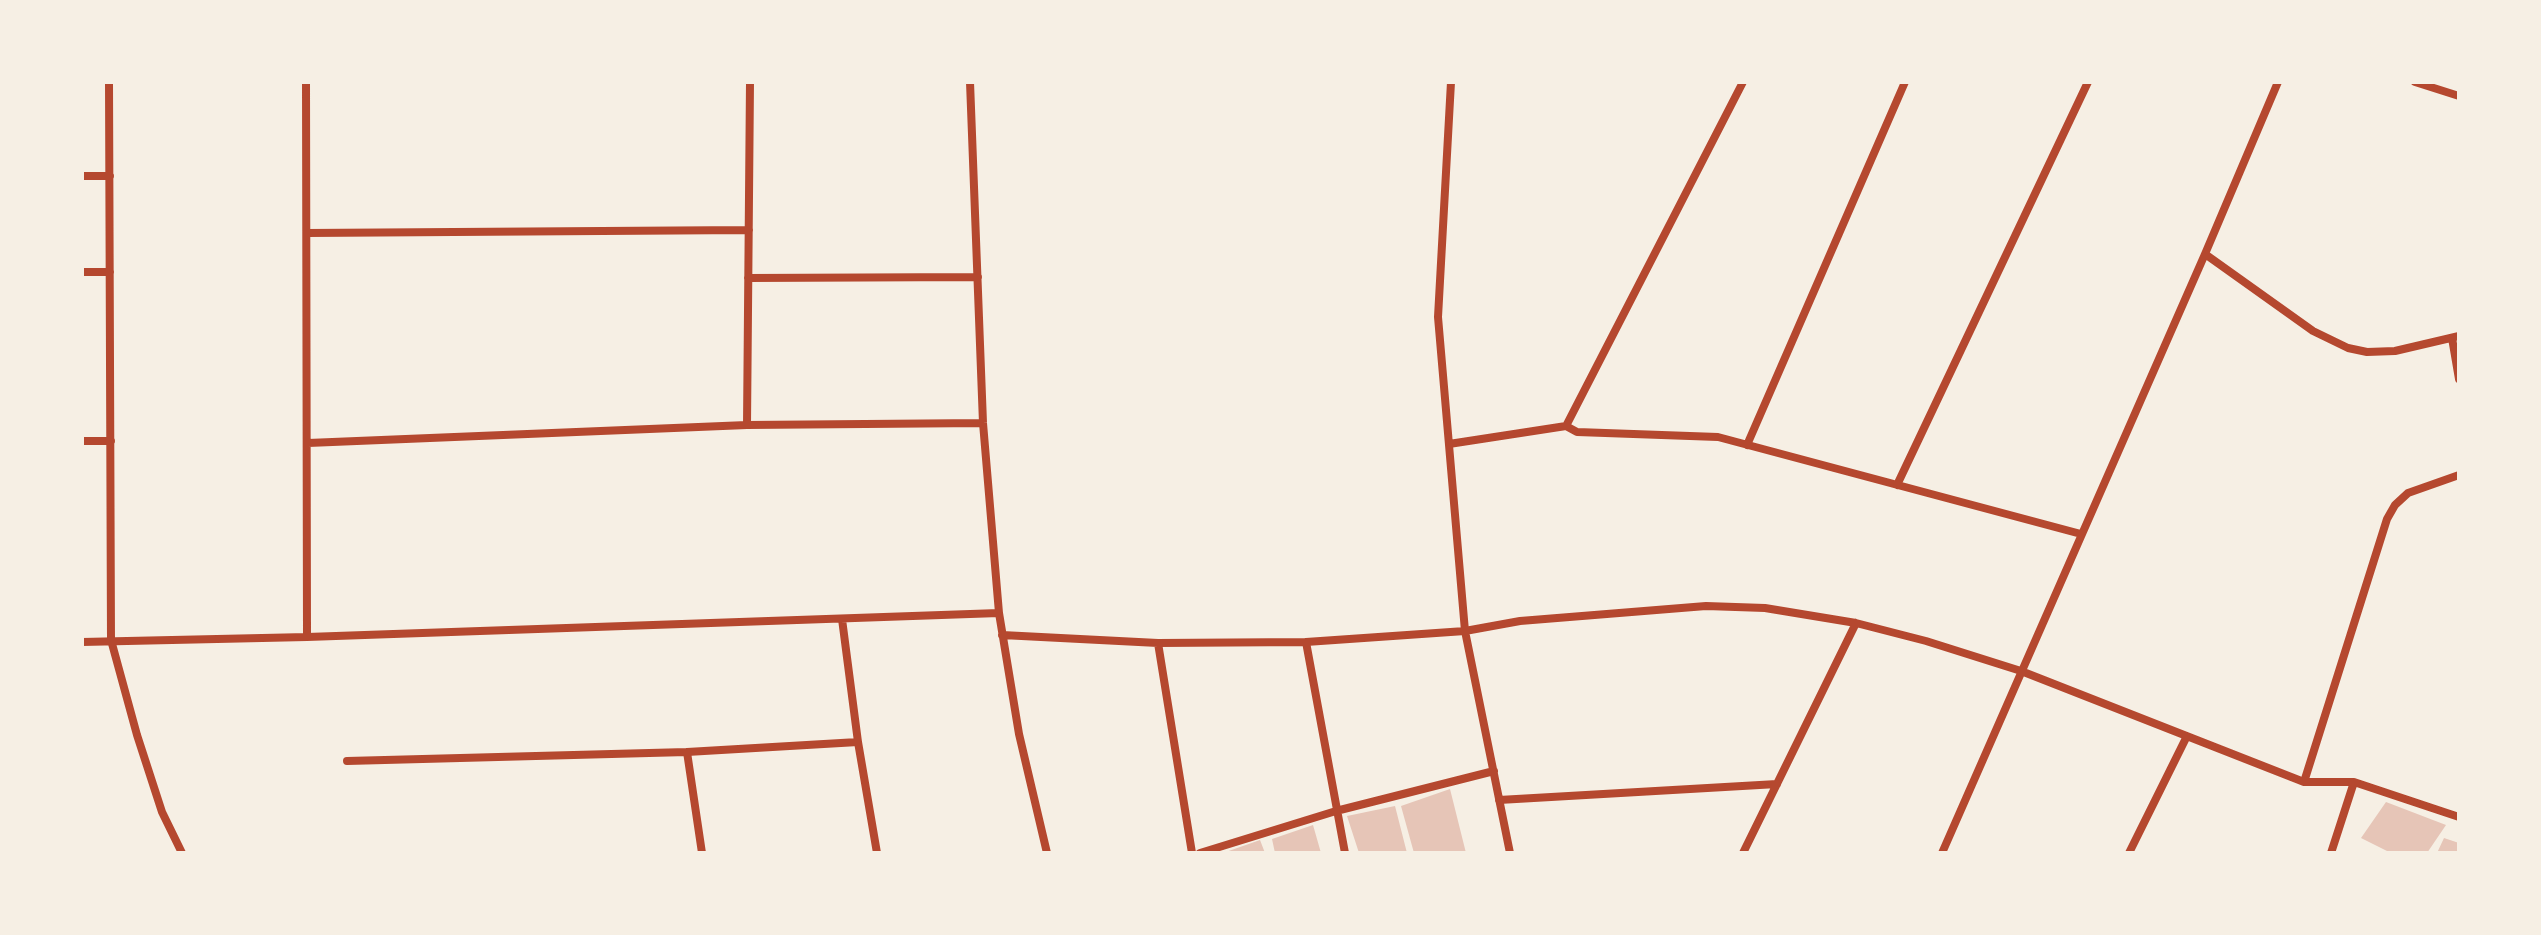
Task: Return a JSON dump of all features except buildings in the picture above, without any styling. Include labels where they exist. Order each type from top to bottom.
[{"type":"street","points":[[109,82],[111,640],[162,812],[182,853]]},
{"type":"street","points":[[306,82],[307,637]]},
{"type":"street","points":[[747,425],[750,82]]},
{"type":"street","points":[[970,82],[983,423],[999,613],[1019,734],[1047,853]]},
{"type":"street","points":[[1451,82],[1438,317],[1465,631],[1510,853]]},
{"type":"street","points":[[1566,426],[1743,82]]},
{"type":"street","points":[[1747,445],[1905,82]]},
{"type":"street","points":[[1897,485],[2088,82]]},
{"type":"street","points":[[1942,853],[2278,82]]},
{"type":"street","points":[[2415,82],[2459,96]]},
{"type":"street","points":[[82,176],[110,176]]},
{"type":"street","points":[[307,233],[749,230]]},
{"type":"street","points":[[2205,254],[2313,331],[2348,348],[2367,352],[2395,351],[2456,337],[2459,379]]},
{"type":"street","points":[[82,272],[110,272]]},
{"type":"street","points":[[748,278],[978,277]]},
{"type":"street","points":[[308,443],[747,425],[983,423]]},
{"type":"street","points":[[1449,444],[1566,426],[1577,432],[1718,437],[2081,534]]},
{"type":"street","points":[[82,441],[111,441]]},
{"type":"street","points":[[2304,782],[2387,519],[2395,505],[2408,493],[2459,475]]},
{"type":"street","points":[[1002,635],[1158,643],[1306,642],[1465,631],[1520,621],[1706,606],[1765,608],[1856,623],[1926,641],[2021,671],[2304,782],[2354,782],[2459,817]]},
{"type":"street","points":[[82,642],[999,613]]},
{"type":"street","points":[[842,619],[877,853]]},
{"type":"street","points":[[1743,853],[1856,623]]},
{"type":"street","points":[[1306,642],[1345,853]]},
{"type":"street","points":[[1158,643],[1192,853]]},
{"type":"street","points":[[2129,853],[2187,736]]},
{"type":"street","points":[[347,761],[687,752],[858,742]]},
{"type":"street","points":[[687,752],[702,853]]},
{"type":"street","points":[[1200,853],[1336,811],[1494,771]]},
{"type":"street","points":[[2331,853],[2354,782]]},
{"type":"street","points":[[1499,800],[1777,784]]}]
